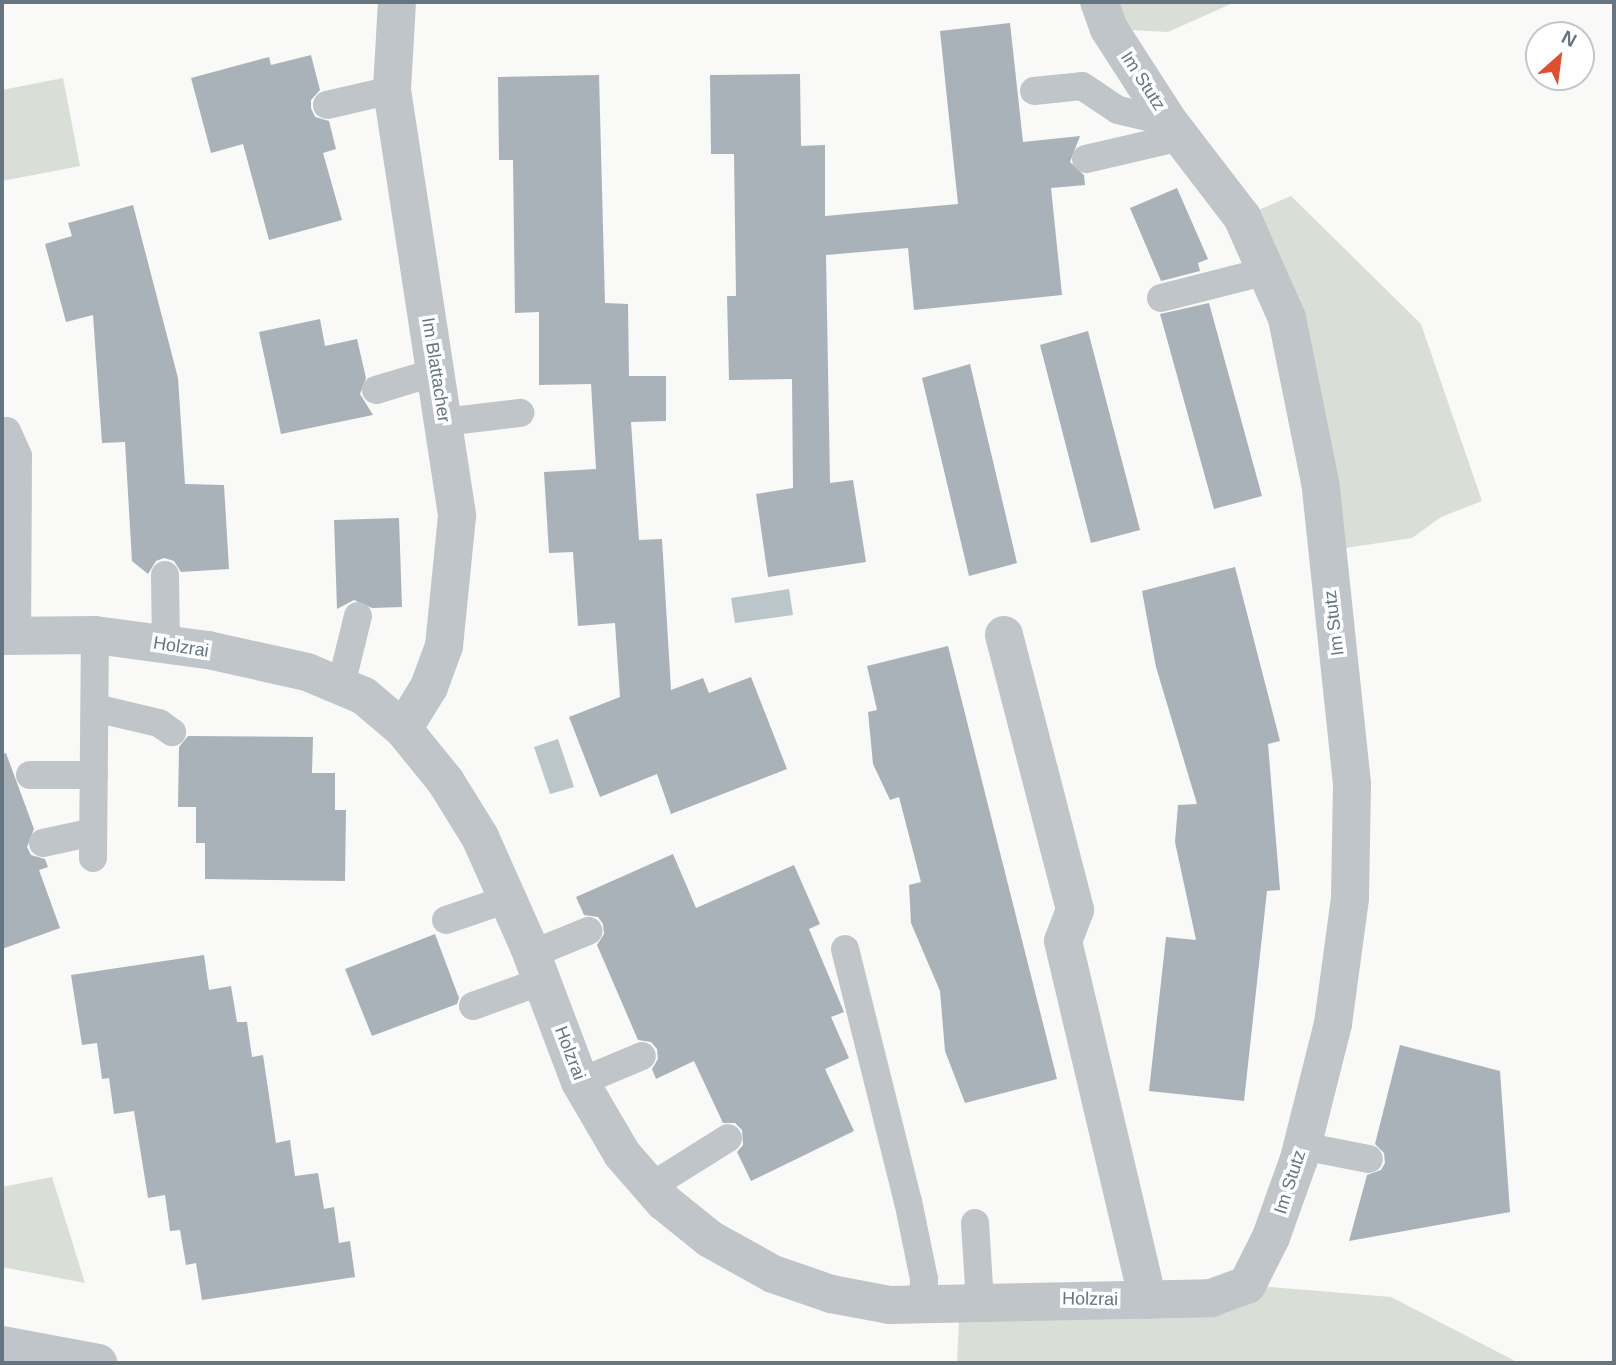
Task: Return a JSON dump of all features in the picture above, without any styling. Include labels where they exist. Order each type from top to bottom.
[{"type":"street","name":"Im Blattacher","points":[[397,2],[392,90],[457,516],[444,646],[429,687],[403,729]]},
{"type":"street","name":"Im Stutz","points":[[1099,2],[1109,29],[1175,130],[1242,217],[1267,271],[1287,318],[1320,482],[1352,784],[1350,898],[1333,1024],[1302,1146],[1271,1237],[1247,1285]]},
{"type":"street","name":"Holzrai","points":[[9,636],[95,635],[166,643],[307,672],[364,696],[403,729],[453,793],[480,837],[537,968],[580,1082],[622,1154],[650,1187],[710,1239],[773,1274],[831,1294],[889,1305],[1211,1298],[1247,1285]]},
{"type":"street","points":[[1004,635],[1075,910],[1063,941],[1148,1300]]},
{"type":"street","points":[[2,1345],[98,1363]]},
{"type":"lane","points":[[1034,91],[1082,86],[1118,110],[1175,130]]},
{"type":"lane","points":[[327,105],[392,90]]},
{"type":"lane","points":[[1086,159],[1175,130]]},
{"type":"lane","points":[[1161,298],[1267,271]]},
{"type":"lane","points":[[376,390],[436,372]]},
{"type":"lane","points":[[444,422],[520,413]]},
{"type":"lane","points":[[7,431],[18,456],[9,636]]},
{"type":"lane","points":[[165,575],[166,643]]},
{"type":"lane","points":[[341,685],[358,616]]},
{"type":"lane","points":[[43,843],[93,845],[95,635]]},
{"type":"lane","points":[[94,708],[159,723],[172,732]]},
{"type":"lane","points":[[30,775],[94,775]]},
{"type":"lane","points":[[446,920],[508,899]]},
{"type":"lane","points":[[473,1006],[537,968],[587,931]]},
{"type":"lane","points":[[845,949],[908,1201],[924,1279],[923,1304]]},
{"type":"lane","points":[[580,1082],[642,1056]]},
{"type":"lane","points":[[650,1187],[728,1138]]},
{"type":"lane","points":[[1302,1146],[1369,1159]]},
{"type":"lane","points":[[975,1223],[981,1302]]},
{"type":"shaded area","points":[[1099,2],[1235,2],[1168,32],[1109,29]]},
{"type":"shaded area","points":[[63,78],[80,166],[2,181],[2,90]]},
{"type":"shaded area","points":[[1291,196],[1421,324],[1482,501],[1441,517],[1412,538],[1326,551],[1242,217]]},
{"type":"shaded area","points":[[789,589],[793,615],[735,623],[731,598]]},
{"type":"shaded area","points":[[558,739],[574,787],[550,794],[534,747]]},
{"type":"shaded area","points":[[52,1177],[85,1283],[2,1267],[2,1187]]},
{"type":"shaded area","points":[[1247,1285],[1391,1297],[1519,1363],[957,1363],[959,1320]]},
{"type":"building","points":[[1010,23],[1023,142],[1080,136],[1070,162],[1084,175],[1085,185],[1051,188],[1062,295],[914,310],[908,248],[826,255],[830,483],[853,480],[866,562],[768,577],[756,494],[793,488],[792,379],[729,380],[727,296],[736,296],[734,154],[711,154],[710,75],[800,74],[801,146],[825,145],[825,216],[958,204],[940,31]]},
{"type":"building","points":[[311,55],[320,90],[311,100],[311,108],[315,117],[329,121],[336,149],[323,153],[342,220],[269,240],[243,144],[211,153],[191,78],[269,57],[271,65]]},
{"type":"building","points":[[599,75],[605,303],[628,304],[629,376],[666,376],[666,421],[631,422],[639,540],[662,539],[671,690],[703,678],[709,693],[751,677],[787,769],[671,814],[657,774],[600,797],[569,717],[620,697],[615,623],[578,626],[573,552],[549,553],[544,472],[596,469],[591,384],[539,385],[539,312],[515,313],[513,160],[499,160],[498,77]]},
{"type":"building","points":[[1177,188],[1208,259],[1198,263],[1200,271],[1161,281],[1130,208]]},
{"type":"building","points":[[133,205],[178,378],[185,484],[224,485],[229,569],[181,572],[174,561],[164,558],[156,561],[148,574],[132,561],[125,442],[102,443],[93,315],[66,322],[45,244],[72,236],[68,223]]},
{"type":"building","points":[[1209,303],[1262,496],[1214,509],[1160,314]]},
{"type":"building","points":[[320,319],[325,346],[357,339],[366,378],[360,394],[373,415],[281,434],[259,332]]},
{"type":"building","points":[[1088,331],[1140,530],[1091,543],[1040,345]]},
{"type":"building","points":[[970,364],[1017,563],[969,576],[922,378]]},
{"type":"building","points":[[399,518],[402,607],[372,608],[354,600],[337,609],[334,520]]},
{"type":"building","points":[[1235,567],[1280,741],[1268,744],[1280,890],[1267,891],[1244,1101],[1149,1091],[1166,937],[1196,940],[1175,842],[1178,805],[1197,804],[1156,667],[1142,591]]},
{"type":"building","points":[[948,646],[1057,1079],[965,1103],[945,1051],[940,991],[911,923],[909,885],[921,882],[899,797],[890,800],[873,764],[868,712],[877,710],[867,666]]},
{"type":"building","points":[[188,736],[313,737],[312,773],[335,773],[335,810],[346,810],[345,881],[205,879],[205,843],[196,843],[196,807],[178,807],[179,747]]},
{"type":"building","points":[[6,753],[34,829],[27,847],[31,855],[45,859],[48,867],[39,870],[60,928],[2,949],[2,754]]},
{"type":"building","points":[[673,854],[696,908],[794,865],[820,924],[809,929],[844,1012],[831,1017],[849,1058],[825,1069],[854,1131],[751,1181],[737,1152],[743,1145],[742,1130],[735,1123],[723,1123],[694,1061],[656,1079],[652,1069],[658,1059],[657,1049],[651,1042],[638,1040],[597,945],[604,934],[603,924],[598,917],[584,915],[576,897]]},
{"type":"building","points":[[435,934],[459,998],[457,1004],[372,1036],[345,969]]},
{"type":"building","points":[[204,955],[209,990],[231,986],[237,1022],[247,1022],[252,1057],[263,1055],[276,1143],[290,1140],[295,1176],[318,1173],[324,1209],[334,1207],[339,1243],[350,1241],[355,1277],[202,1300],[196,1263],[186,1265],[180,1230],[170,1231],[165,1195],[148,1198],[134,1111],[114,1114],[109,1078],[102,1079],[97,1043],[82,1045],[71,975]]},
{"type":"building","points":[[1400,1045],[1500,1071],[1510,1212],[1349,1241],[1367,1175],[1381,1170],[1385,1163],[1384,1153],[1375,1144]]}]
